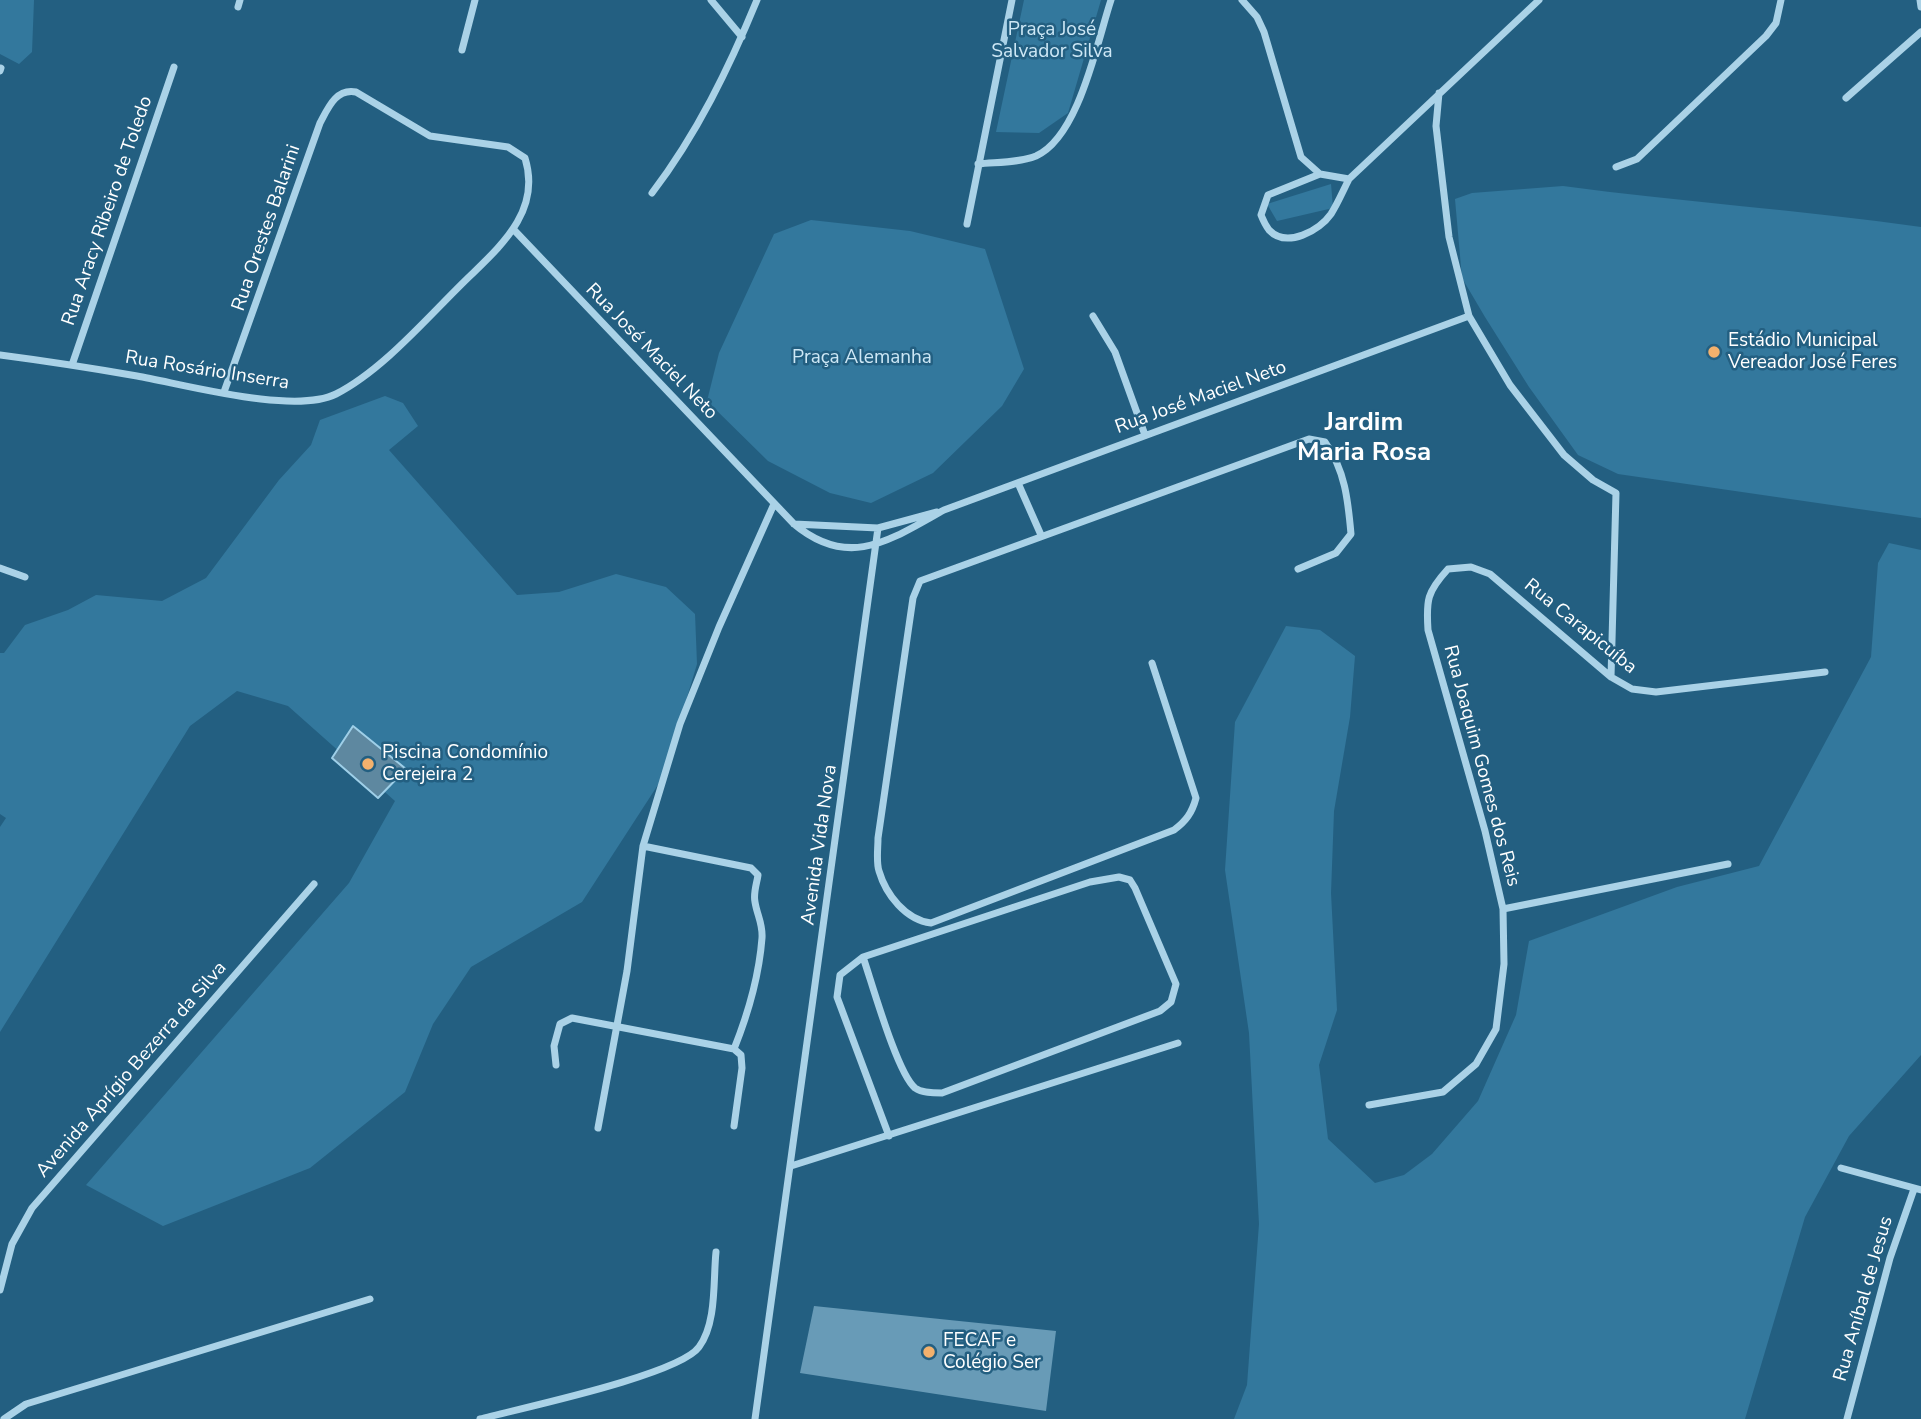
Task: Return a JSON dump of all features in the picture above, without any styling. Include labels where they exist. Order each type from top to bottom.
[{"type":"street","points":[[462,50],[475,0]]},
{"type":"street","points":[[710,0],[742,37]]},
{"type":"street","points":[[652,193],[678,160],[702,118],[757,0]]},
{"type":"street","points":[[967,224],[1012,0]]},
{"type":"street","points":[[978,164],[1022,160],[1053,146],[1065,131],[1077,102],[1111,0]]},
{"type":"street","points":[[1241,0],[1257,17],[1264,32],[1301,157],[1321,174],[1349,179]]},
{"type":"street","points":[[1321,174],[1268,195],[1261,215],[1269,231],[1280,236],[1294,237],[1320,226],[1331,215],[1349,179],[1539,0]]},
{"type":"street","points":[[1616,167],[1637,159],[1766,36],[1776,23],[1781,0]]},
{"type":"street","points":[[1920,0],[1921,7]]},
{"type":"street","points":[[1846,98],[1921,32]]},
{"type":"street","name":"Rua Aracy Ribeiro de Toledo","points":[[72,365],[174,67]]},
{"type":"street","name":"Rua Orestes Balarini","points":[[224,392],[320,123],[339,95],[347,90],[356,92],[430,136],[508,147],[520,153],[529,174],[527,198],[515,231]]},
{"type":"street","points":[[1439,93],[1436,126],[1449,237],[1469,316],[1510,385],[1563,456],[1593,480],[1616,493],[1611,677]]},
{"type":"street","name":"Rua Rosário Inserra","points":[[0,355],[290,401],[333,396],[385,357],[515,231]]},
{"type":"street","name":"Rua José Maciel Neto","points":[[515,231],[774,504],[809,537],[832,547],[850,549],[877,545],[944,510]]},
{"type":"street","points":[[1093,316],[1115,352],[1145,435]]},
{"type":"street","name":"Rua José Maciel Neto","points":[[794,524],[878,527],[944,510],[1469,316]]},
{"type":"street","points":[[1152,663],[1196,798],[1193,811],[1184,823],[1174,831],[931,923],[916,921],[900,907],[878,870],[878,838],[915,589],[920,581],[929,575],[1310,439],[1325,442],[1335,456],[1345,482],[1351,534],[1336,553],[1298,569]]},
{"type":"street","points":[[1018,483],[1041,535]]},
{"type":"street","points":[[598,1128],[628,971],[643,846],[680,724],[719,627],[774,504]]},
{"type":"street","name":"Avenida Vida Nova","points":[[755,1419],[878,527]]},
{"type":"street","name":"Rua Carapicuíba","points":[[1448,569],[1471,567],[1490,574],[1611,677],[1632,689],[1656,692],[1825,673]]},
{"type":"street","points":[[0,568],[25,577]]},
{"type":"street","name":"Rua Joaquim Gomes dos Reis","points":[[1369,1105],[1443,1093],[1476,1064],[1496,1029],[1504,964],[1503,909],[1485,831],[1428,630],[1426,601],[1434,584],[1448,569]]},
{"type":"street","points":[[643,846],[751,867],[758,874],[755,902],[761,916],[762,937],[758,969],[748,1014],[734,1049]]},
{"type":"street","points":[[1503,909],[1728,864]]},
{"type":"street","points":[[863,957],[901,1067],[915,1088],[930,1093],[942,1093],[1160,1011],[1171,1002],[1176,984],[1135,888],[1130,880],[1119,877],[1090,882],[863,957],[840,975],[837,997],[889,1136]]},
{"type":"street","name":"Avenida Aprígio Bezerra da Silva","points":[[0,1290],[12,1244],[32,1208],[314,884]]},
{"type":"street","points":[[556,1065],[554,1046],[561,1024],[572,1018],[734,1049],[741,1055],[742,1068],[734,1126]]},
{"type":"street","points":[[791,1167],[1178,1043]]},
{"type":"street","points":[[1841,1168],[1917,1190]]},
{"type":"street","name":"Rua Aníbal de Jesus","points":[[1847,1419],[1890,1258],[1917,1190]]},
{"type":"street","points":[[480,1419],[643,1375],[690,1356],[699,1347],[706,1333],[716,1252]]},
{"type":"street","points":[[4,1419],[26,1404],[370,1299]]},
{"type":"green space","points":[[0,0],[34,0],[32,52],[19,64],[0,54]]},
{"type":"green space","name":"Praça José Salvador Silva","points":[[1024,0],[1101,0],[1068,113],[1039,133],[996,132]]},
{"type":"green space","points":[[1331,184],[1333,208],[1277,221],[1267,204]]},
{"type":"green space","name":"Estádio Municipal Vereador José Feres","points":[[1563,186],[1921,227],[1921,518],[1618,474],[1578,455],[1529,387],[1462,278],[1455,199],[1472,193]]},
{"type":"green space","name":"Praça Alemanha","points":[[811,220],[910,231],[985,249],[1024,369],[1002,406],[933,473],[871,503],[830,493],[768,461],[707,401],[719,353],[774,234]]},
{"type":"green space","points":[[385,396],[403,403],[418,426],[389,450],[517,595],[559,592],[616,574],[666,587],[695,614],[697,664],[663,777],[582,902],[471,967],[433,1024],[405,1092],[310,1168],[163,1226],[86,1185],[349,883],[395,801],[288,706],[237,691],[190,726],[0,1032],[0,827],[6,818],[0,814],[0,653],[4,653],[25,625],[68,610],[96,595],[162,601],[206,578],[279,480],[311,445],[320,420]]},
{"type":"green space","points":[[1889,543],[1921,550],[1921,1055],[1849,1136],[1805,1217],[1745,1419],[1234,1419],[1247,1385],[1259,1224],[1249,1033],[1225,870],[1235,722],[1286,626],[1320,630],[1355,656],[1350,717],[1334,811],[1331,893],[1337,1010],[1319,1065],[1328,1139],[1375,1183],[1404,1175],[1432,1154],[1478,1101],[1516,1015],[1529,941],[1677,887],[1759,866],[1871,657],[1878,563]]},
{"type":"shaded area","name":"Piscina Condomínio Cerejeira 2","points":[[353,726],[406,769],[378,798],[332,758]]},
{"type":"building","name":"FECAF e Colégio Ser","points":[[814,1306],[1056,1331],[1046,1411],[800,1373]]},
{"type":"place","name":"Estádio Municipal Vereador José Feres","points":[[1714,352]]},
{"type":"place","name":"Piscina Condomínio Cerejeira 2","points":[[368,764]]},
{"type":"place","name":"FECAF e Colégio Ser","points":[[929,1352]]},
{"type":"district","name":"Jardim Maria Rosa","points":[[1364,439]]}]
